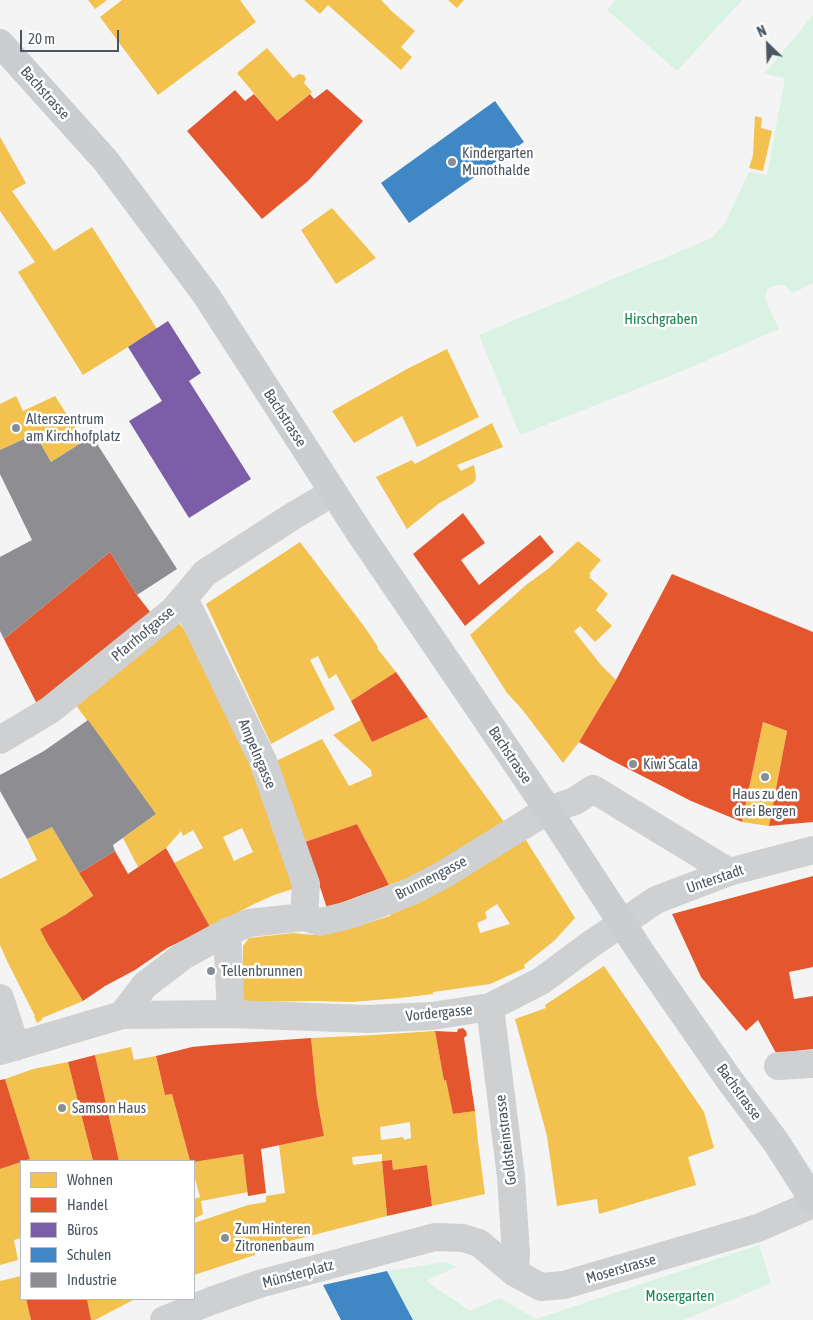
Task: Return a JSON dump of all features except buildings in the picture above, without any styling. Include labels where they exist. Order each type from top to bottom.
[{"type":"main road","name":"Bachstrasse","points":[[0,43],[106,161],[206,295],[332,493],[548,810],[642,954],[728,1078],[776,1142],[813,1200]]},
{"type":"street","name":"Pfarrhofgasse","points":[[0,740],[50,710],[173,611],[205,573],[332,493]]},
{"type":"street","name":"Ampelngasse","points":[[184,598],[263,761],[306,884],[304,917]]},
{"type":"street","points":[[548,810],[575,801],[593,789],[729,872]]},
{"type":"street","name":"Brunnengasse","points":[[304,917],[320,922],[353,914],[410,892],[441,876],[548,810]]},
{"type":"street","name":"Unterstadt","points":[[623,923],[656,900],[729,872],[813,850]]},
{"type":"street","points":[[122,1015],[146,985],[183,956],[227,932],[249,923],[304,917]]},
{"type":"street","name":"Vordergasse","points":[[8,1049],[122,1015],[231,1014],[367,1019],[432,1016],[490,1007],[541,981],[623,923]]},
{"type":"street","points":[[227,932],[231,1014]]},
{"type":"street","points":[[0,998],[8,1049]]},
{"type":"street","name":"Goldsteinstrasse","points":[[490,1007],[511,1177],[516,1254],[515,1273]]},
{"type":"street","points":[[778,1066],[813,1064]]},
{"type":"street","name":"Moserstrasse","points":[[435,1237],[463,1238],[479,1244],[515,1273],[542,1287],[564,1285],[758,1228],[813,1204]]},
{"type":"street","name":"Münsterplatz","points":[[164,1320],[259,1284],[435,1237]]},
{"type":"green space","points":[[616,0],[742,0],[677,71],[607,10]]},
{"type":"green space","name":"Hirschgraben","points":[[813,15],[813,283],[793,293],[784,285],[776,285],[767,289],[765,298],[779,329],[687,369],[520,435],[479,335],[712,238],[725,223],[749,172],[767,175],[785,78],[764,74]]},
{"type":"green space","name":"Mosergarten","points":[[759,1245],[771,1283],[684,1320],[413,1320],[387,1271],[446,1262],[456,1267],[426,1281],[470,1311],[500,1298],[536,1319]]},
{"type":"place","name":"Kindergarten Munothalde","points":[[452,162]]},
{"type":"place","name":"Alterszentrum am Kirchhofplatz","points":[[16,428]]},
{"type":"place","name":"Kiwi Scala","points":[[633,764]]},
{"type":"place","name":"Haus zu den drei Bergen","points":[[765,777]]},
{"type":"place","name":"Tellenbrunnen","points":[[211,971]]},
{"type":"place","name":"Samson Haus","points":[[62,1108]]},
{"type":"place","name":"Zum Hinteren Zitronenbaum","points":[[225,1238]]}]
